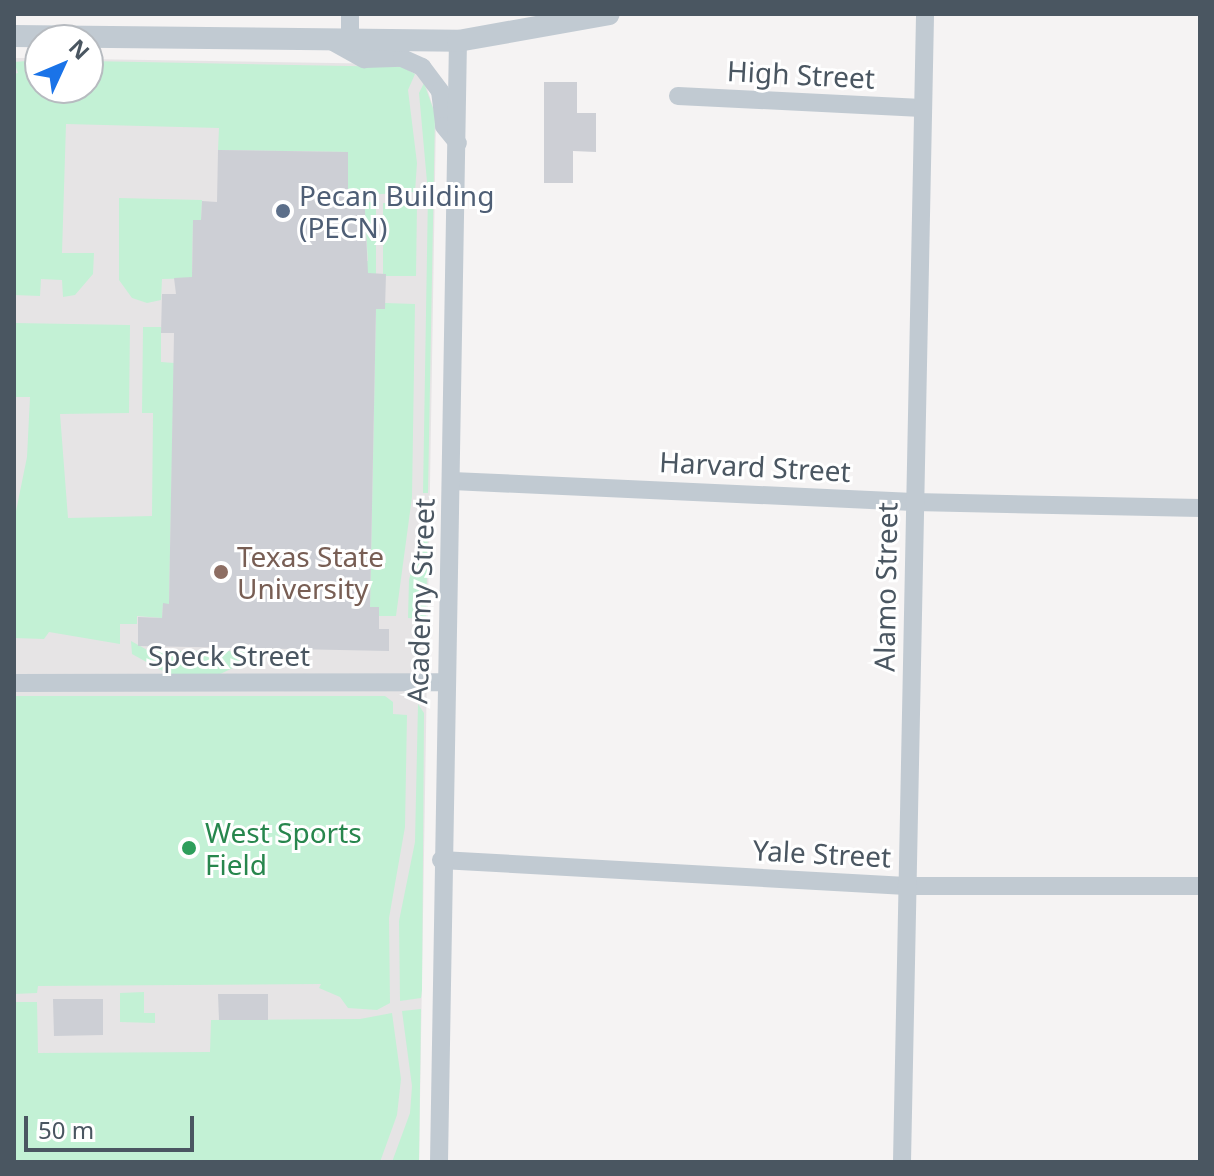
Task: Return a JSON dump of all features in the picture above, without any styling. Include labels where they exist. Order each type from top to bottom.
[{"type":"street","points":[[341,40],[350,14]]},
{"type":"street","points":[[14,36],[458,41],[609,14]]},
{"type":"street","name":"Alamo Street","points":[[902,1162],[925,14]]},
{"type":"street","points":[[341,40],[364,59],[402,58],[422,67],[440,91],[444,126],[458,143]]},
{"type":"street","name":"Academy Street","points":[[439,1162],[441,860],[452,481],[458,41]]},
{"type":"street","name":"High Street","points":[[678,96],[922,108]]},
{"type":"street","name":"Harvard Street","points":[[452,481],[914,502],[1200,508]]},
{"type":"street","name":"Speck Street","points":[[14,683],[445,682]]},
{"type":"street","name":"Yale Street","points":[[441,860],[906,886],[1200,886]]},
{"type":"shaded area","name":"Texas State University","points":[[14,58],[24,58],[24,104],[104,104],[104,59],[395,64],[424,78],[436,117],[419,1162],[14,1162]]},
{"type":"green space","points":[[24,61],[24,104],[104,104],[104,61],[402,67],[415,74],[408,90],[417,163],[415,192],[348,196],[348,152],[218,150],[219,128],[66,124],[62,253],[94,253],[93,274],[75,295],[63,297],[62,280],[41,279],[40,296],[14,295],[14,74],[18,73],[14,62]]},
{"type":"green space","points":[[424,83],[435,114],[428,493],[423,493],[428,193],[419,93]]},
{"type":"green space","points":[[119,198],[202,200],[201,220],[193,221],[192,272],[244,259],[368,261],[364,202],[376,202],[376,274],[162,279],[161,300],[147,303],[132,298],[119,280]]},
{"type":"green space","points":[[383,203],[417,204],[416,276],[383,276]]},
{"type":"green space","points":[[385,303],[415,304],[412,497],[396,616],[379,616],[379,607],[370,607],[376,309],[385,309]]},
{"type":"green space","points":[[14,323],[130,325],[129,413],[60,414],[68,518],[152,516],[153,413],[142,413],[143,327],[161,327],[161,362],[174,363],[169,604],[163,604],[162,618],[137,616],[137,624],[120,624],[120,644],[49,632],[44,639],[14,638],[14,521],[27,457],[30,397],[14,397]]},
{"type":"green space","points":[[423,525],[428,525],[426,619],[408,618],[409,580]]},
{"type":"green space","points":[[131,641],[149,651],[253,651],[239,665],[214,677],[172,676],[132,654]]},
{"type":"green space","name":"West Sports Field","points":[[14,696],[385,696],[393,702],[393,714],[407,715],[405,827],[389,918],[390,1003],[377,1010],[348,1008],[340,997],[319,988],[321,984],[38,986],[37,993],[14,994]]},
{"type":"green space","points":[[418,704],[424,713],[422,990],[421,998],[400,1001],[399,921],[415,842]]},
{"type":"green space","points":[[144,992],[144,1013],[155,1013],[155,1023],[120,1022],[120,993]]},
{"type":"green space","points":[[14,1002],[37,1002],[38,1053],[210,1052],[211,1020],[360,1019],[392,1013],[401,1079],[397,1115],[380,1162],[14,1162]]},
{"type":"green space","points":[[421,1009],[419,1162],[392,1162],[410,1113],[412,1086],[402,1011]]},
{"type":"building","points":[[544,82],[577,82],[577,113],[596,113],[596,152],[573,151],[573,183],[544,183]]},
{"type":"building","points":[[218,150],[348,152],[348,190],[364,190],[368,273],[386,274],[385,309],[376,309],[370,607],[379,607],[379,629],[389,629],[389,651],[138,646],[138,617],[162,618],[163,603],[169,604],[174,333],[161,333],[162,294],[176,294],[174,278],[192,277],[193,220],[201,220],[202,201],[217,202]]},
{"type":"building","points":[[218,994],[268,994],[268,1020],[219,1020]]},
{"type":"building","points":[[53,999],[103,999],[103,1035],[54,1036]]},
{"type":"place","name":"Pecan Building (PECN)","points":[[283,211]]},
{"type":"place","name":"Texas State University","points":[[221,572]]},
{"type":"place","name":"West Sports Field","points":[[189,848]]}]
